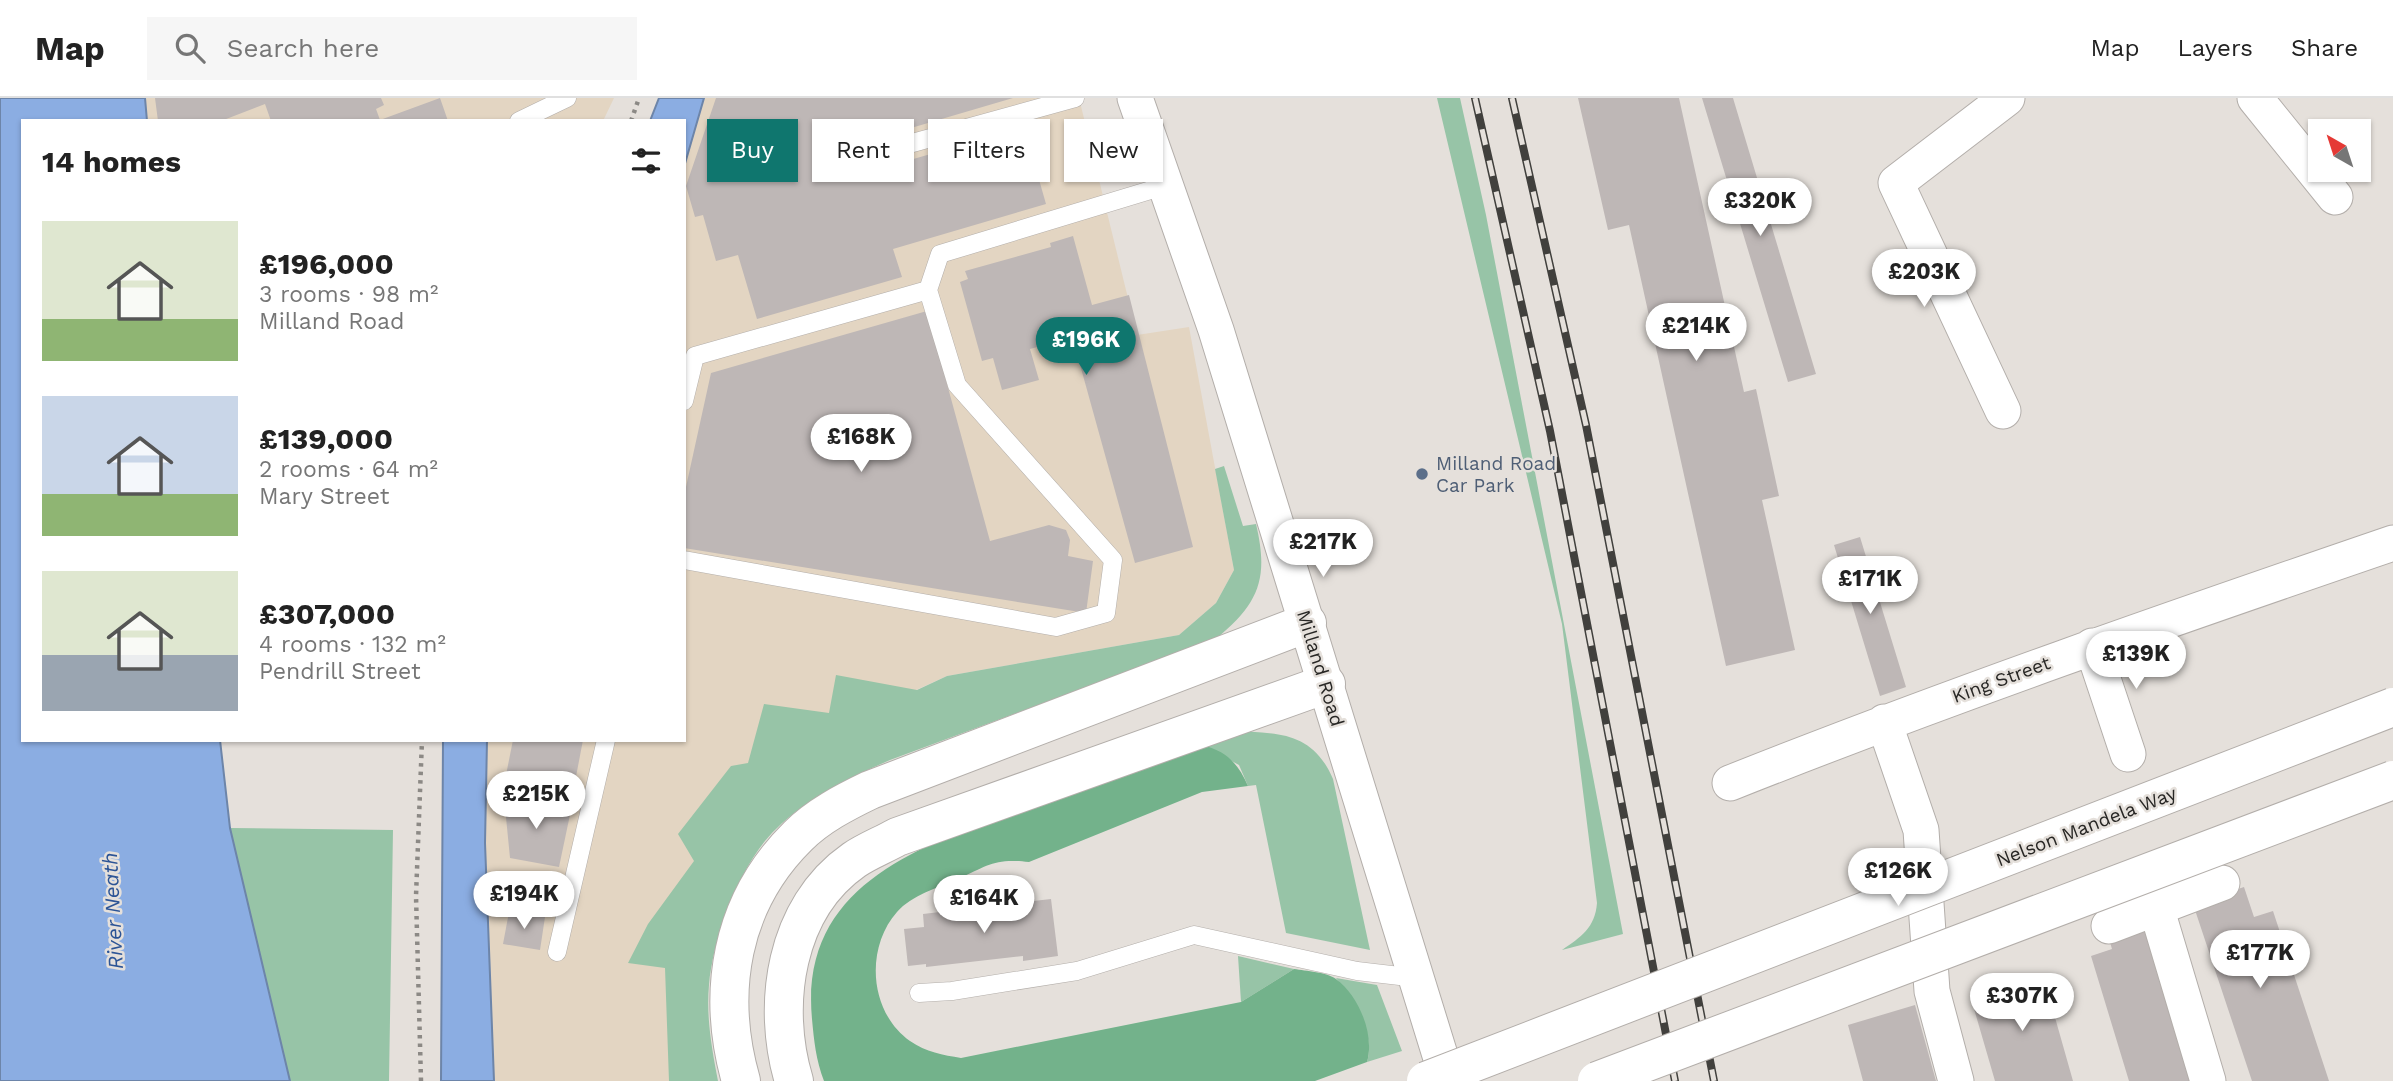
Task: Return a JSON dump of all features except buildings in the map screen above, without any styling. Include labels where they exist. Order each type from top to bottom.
[{"type":"main road","points":[[741,1081],[727,1015],[729,979],[738,937],[752,899],[778,859],[799,835],[836,807],[870,790],[1307,624]]},
{"type":"main road","points":[[794,1081],[782,1005],[794,941],[811,908],[829,884],[853,861],[897,837],[1326,684]]},
{"type":"main road","name":"Nelson Mandela Way","points":[[1426,1081],[2393,707]]},
{"type":"main road","points":[[1597,1081],[2393,780]]},
{"type":"street","name":"Milland Road","points":[[1135,98],[1216,330],[1448,1081]]},
{"type":"street","points":[[2003,411],[1896,183],[2007,98]]},
{"type":"street","points":[[2255,98],[2335,197]]},
{"type":"street","name":"King Street","points":[[1730,782],[2092,646],[2393,543]]},
{"type":"street","points":[[2092,646],[2128,754]]},
{"type":"street","points":[[1884,722],[1921,830],[1931,991],[1956,1081]]},
{"type":"street","points":[[2109,926],[2222,883]]},
{"type":"street","points":[[2156,907],[2208,1081]]},
{"type":"lane","points":[[914,142],[1075,98]]},
{"type":"lane","points":[[523,119],[566,100]]},
{"type":"lane","points":[[554,119],[566,100]]},
{"type":"lane","points":[[686,560],[1056,627],[1106,613],[1113,561],[957,385],[929,290],[940,254],[1164,187]]},
{"type":"lane","points":[[686,393],[695,356],[929,290]]},
{"type":"lane","points":[[557,952],[606,742]]},
{"type":"lane","points":[[919,993],[952,992],[1077,971],[1194,935],[1357,971],[1417,978]]},
{"type":"path","points":[[632,119],[639,98]]},
{"type":"path","points":[[421,1081],[416,896],[422,742]]},
{"type":"shaded area","points":[[145,98],[614,98],[604,119],[147,119]]},
{"type":"shaded area","points":[[704,98],[1079,98],[1084,119],[1064,119],[1064,182],[1100,182],[1137,335],[1189,327],[1234,570],[1216,603],[1179,635],[947,676],[758,761],[664,944],[670,1023],[669,1081],[494,1081],[485,843],[487,742],[686,742],[686,160]]},
{"type":"green space","points":[[1437,98],[1460,98],[1486,215],[1623,934],[1562,950],[1581,936],[1590,925],[1597,903],[1562,624]]},
{"type":"green space","points":[[1224,466],[1243,526],[1256,524],[1260,543],[1261,560],[1257,589],[1242,614],[1216,639],[890,760],[830,789],[802,807],[776,829],[751,861],[731,901],[716,945],[708,1009],[718,1081],[669,1081],[665,968],[628,963],[648,924],[694,861],[678,834],[731,766],[748,763],[764,704],[829,713],[836,675],[917,690],[947,676],[1179,635],[1216,603],[1234,570],[1215,469]]},
{"type":"green space","points":[[1229,731],[1262,732],[1291,737],[1314,751],[1324,763],[1333,779],[1370,950],[1286,933],[1256,785],[1248,786],[1239,765],[1202,745]]},
{"type":"green space","points":[[1202,745],[1230,759],[1248,786],[1202,792],[1029,862],[1008,861],[985,866],[925,892],[903,906],[887,927],[876,961],[879,997],[886,1014],[896,1029],[916,1045],[961,1058],[1241,1002],[1294,969],[1332,977],[1352,995],[1367,1028],[1367,1062],[1315,1081],[824,1081],[817,1058],[812,1019],[813,972],[826,933],[848,901],[877,875],[912,854],[991,820]]},
{"type":"green space","points":[[230,828],[393,830],[389,1081],[290,1081]]},
{"type":"green space","points":[[1238,956],[1294,969],[1241,1002]]},
{"type":"green space","points":[[1336,978],[1377,985],[1402,1051],[1367,1062],[1369,1051],[1366,1028],[1356,1007]]},
{"type":"water","name":"River Neath","points":[[0,98],[145,98],[147,119],[21,119],[21,742],[220,742],[230,828],[290,1081],[0,1081]]},
{"type":"water","points":[[659,98],[704,98],[686,160],[686,119],[651,119]]},
{"type":"water","points":[[443,742],[487,742],[485,843],[494,1081],[441,1081]]},
{"type":"railway","points":[[1475,98],[1550,431],[1675,1081]]},
{"type":"railway","points":[[1512,98],[1586,425],[1714,1081]]},
{"type":"place","name":"Milland Road Car Park","points":[[1422,474]]}]
